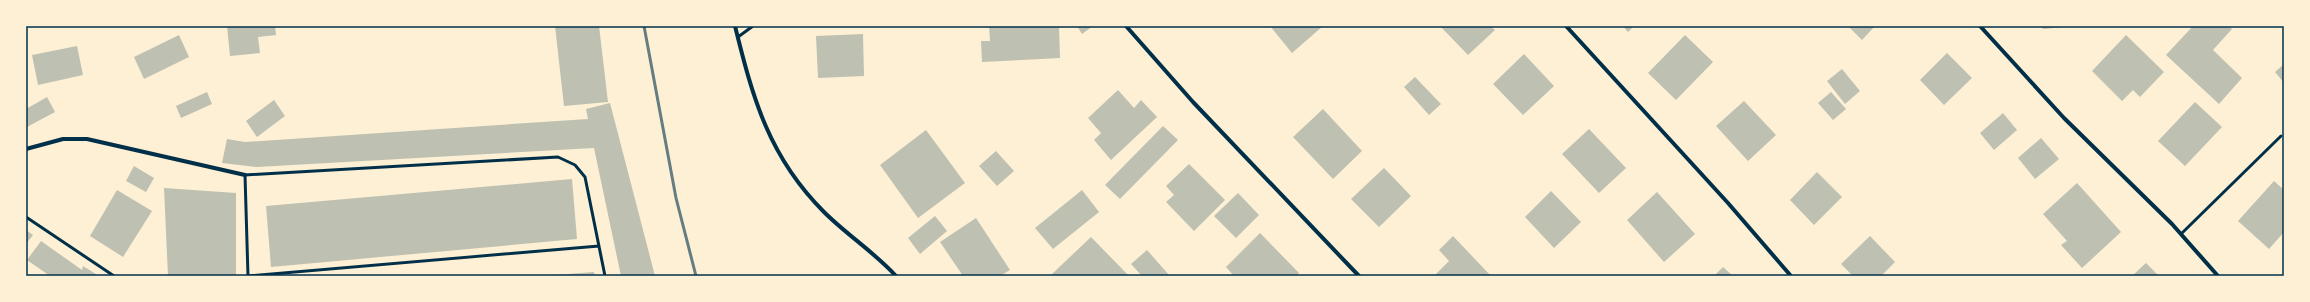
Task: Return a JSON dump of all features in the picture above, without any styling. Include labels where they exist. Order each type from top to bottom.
[{"type":"street","points":[[735,26],[758,108],[770,140],[791,175],[823,210],[850,236],[879,257],[896,276]]},
{"type":"street","points":[[1126,26],[1194,102],[1359,276]]},
{"type":"street","points":[[1566,26],[1728,203],[1791,276]]},
{"type":"street","points":[[1980,26],[2064,118],[2181,234],[2218,276]]},
{"type":"street","points":[[26,149],[63,139],[87,139],[245,175]]},
{"type":"lane","points":[[738,37],[753,26]]},
{"type":"lane","points":[[2181,234],[2281,136]]},
{"type":"lane","points":[[599,246],[248,276],[245,175],[558,157],[575,165],[585,177],[599,246],[605,276]]},
{"type":"lane","points":[[26,217],[114,276]]},
{"type":"building","points":[[227,26],[275,26],[276,35],[258,37],[260,53],[230,56]]},
{"type":"building","points":[[555,26],[599,26],[608,102],[564,106]]},
{"type":"building","points":[[989,26],[1059,26],[1060,58],[982,62],[981,41],[990,41]]},
{"type":"building","points":[[1077,26],[1093,26],[1082,34]]},
{"type":"building","points":[[1270,26],[1323,26],[1292,53]]},
{"type":"building","points":[[1440,26],[1490,26],[1495,30],[1468,55]]},
{"type":"building","points":[[1623,26],[1634,26],[1628,32]]},
{"type":"building","points":[[1848,26],[1875,26],[1862,40]]},
{"type":"building","points":[[2042,26],[2064,26],[2064,27],[2043,29]]},
{"type":"building","points":[[2193,26],[2228,26],[2232,29],[2213,50],[2242,78],[2219,104],[2166,55]]},
{"type":"building","points":[[863,34],[864,76],[818,78],[816,36]]},
{"type":"building","points":[[179,35],[189,57],[144,79],[134,57]]},
{"type":"building","points":[[1685,35],[1713,62],[1676,100],[1648,73]]},
{"type":"building","points":[[2126,35],[2164,72],[2140,97],[2133,90],[2122,101],[2092,71]]},
{"type":"building","points":[[77,46],[83,75],[38,85],[32,55]]},
{"type":"building","points":[[1947,53],[1972,78],[1944,105],[1920,80]]},
{"type":"building","points":[[1524,54],[1554,86],[1523,115],[1493,84]]},
{"type":"building","points":[[2284,64],[2284,83],[2275,72]]},
{"type":"building","points":[[1842,69],[1860,91],[1845,104],[1827,81]]},
{"type":"building","points":[[1415,77],[1441,104],[1429,115],[1404,87]]},
{"type":"building","points":[[1118,90],[1134,108],[1141,100],[1157,117],[1111,160],[1094,140],[1101,133],[1088,118]]},
{"type":"building","points":[[207,92],[212,104],[181,118],[176,106]]},
{"type":"building","points":[[1831,92],[1846,109],[1833,120],[1818,103]]},
{"type":"building","points":[[47,97],[55,112],[27,127],[26,109]]},
{"type":"building","points":[[274,100],[285,116],[257,137],[246,121]]},
{"type":"building","points":[[1744,101],[1776,135],[1748,161],[1716,126]]},
{"type":"building","points":[[2195,102],[2222,127],[2185,166],[2158,141]]},
{"type":"building","points":[[610,103],[655,276],[621,276],[594,148],[257,167],[222,163],[227,139],[245,142],[588,119],[586,109]]},
{"type":"building","points":[[1323,109],[1362,151],[1333,179],[1293,137]]},
{"type":"building","points":[[2003,113],[2017,130],[1994,150],[1980,133]]},
{"type":"building","points":[[1163,126],[1178,140],[1120,199],[1105,185]]},
{"type":"building","points":[[1589,129],[1626,168],[1599,193],[1562,154]]},
{"type":"building","points":[[926,130],[965,183],[918,218],[880,165]]},
{"type":"building","points":[[2041,138],[2059,159],[2035,179],[2018,158]]},
{"type":"building","points":[[996,151],[1014,171],[997,186],[979,166]]},
{"type":"building","points":[[1189,164],[1225,200],[1194,231],[1166,202],[1174,195],[1166,186]]},
{"type":"building","points":[[134,166],[154,178],[146,192],[126,181]]},
{"type":"building","points":[[1384,168],[1411,196],[1379,227],[1351,199]]},
{"type":"building","points":[[1817,172],[1842,197],[1814,225],[1790,200]]},
{"type":"building","points":[[572,179],[577,239],[271,267],[266,206]]},
{"type":"building","points":[[2274,181],[2284,190],[2284,232],[2269,249],[2238,221]]},
{"type":"building","points":[[2077,183],[2121,232],[2082,268],[2061,245],[2067,241],[2043,214]]},
{"type":"building","points":[[164,188],[236,193],[236,276],[168,276]]},
{"type":"building","points":[[117,190],[152,211],[123,257],[90,236]]},
{"type":"building","points":[[1082,190],[1099,212],[1053,249],[1035,228]]},
{"type":"building","points":[[1551,191],[1581,222],[1554,248],[1525,217]]},
{"type":"building","points":[[1657,192],[1695,234],[1664,262],[1627,220]]},
{"type":"building","points":[[1238,193],[1259,215],[1236,238],[1214,216]]},
{"type":"building","points":[[935,216],[947,231],[920,254],[908,238]]},
{"type":"building","points":[[976,218],[1010,270],[1000,276],[963,276],[940,242]]},
{"type":"building","points":[[26,230],[33,235],[26,244]]},
{"type":"building","points":[[1260,233],[1299,273],[1296,276],[1234,276],[1226,267]]},
{"type":"building","points":[[1453,236],[1491,276],[1434,276],[1449,261],[1439,250]]},
{"type":"building","points":[[1870,236],[1895,262],[1881,276],[1853,276],[1841,264]]},
{"type":"building","points":[[1091,237],[1129,276],[1051,275]]},
{"type":"building","points":[[41,241],[82,270],[83,266],[99,276],[50,276],[27,260]]},
{"type":"building","points":[[1147,250],[1169,275],[1142,276],[1131,264]]},
{"type":"building","points":[[2146,263],[2159,276],[2132,276]]},
{"type":"building","points":[[1723,267],[1733,276],[1714,276]]},
{"type":"building","points":[[594,272],[595,276],[555,276],[555,275]]},
{"type":"railway","points":[[644,26],[676,198],[696,276]]}]
